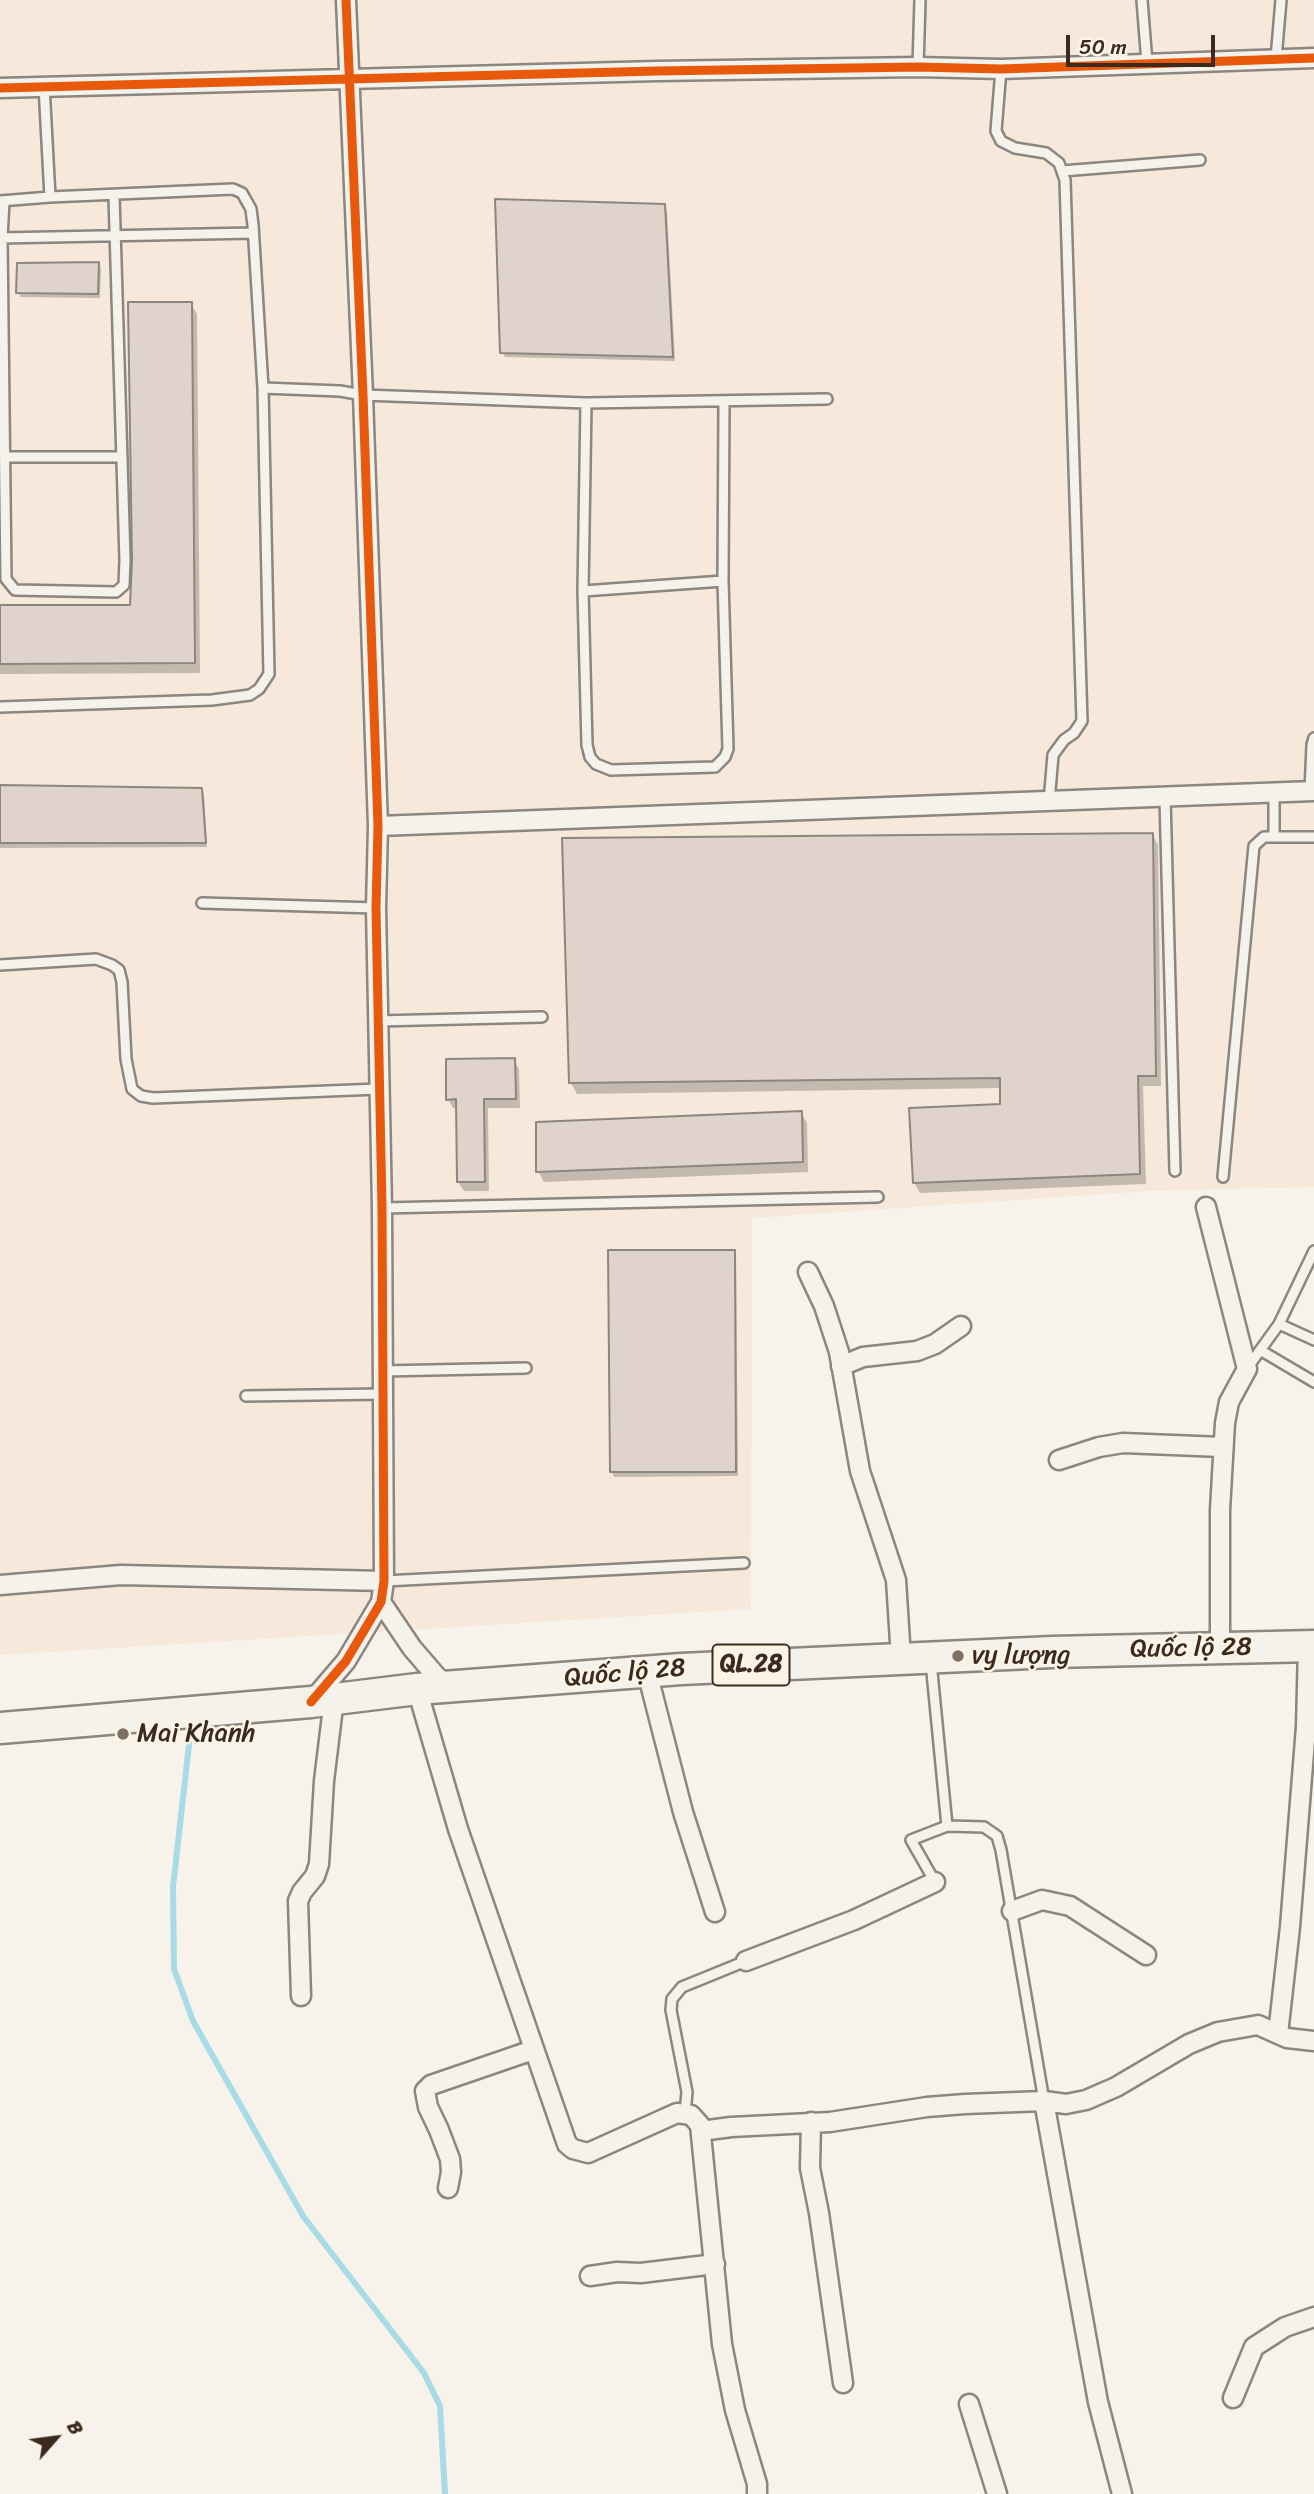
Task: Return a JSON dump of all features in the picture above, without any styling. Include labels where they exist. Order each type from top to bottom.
[{"type":"highway","name":"Quốc lộ 28","points":[[0,1728],[189,1713],[417,1689],[647,1672],[901,1658],[1311,1646]]},
{"type":"street","points":[[301,1996],[298,1901],[315,1876],[319,1864],[324,1781],[322,1700],[382,1602],[384,1581],[382,1208],[376,908],[378,826],[346,0]]},
{"type":"street","points":[[0,88],[918,67],[1001,69],[1314,58]]},
{"type":"street","points":[[378,826],[1312,791]]},
{"type":"street","points":[[1206,1207],[1247,1368],[1229,1402],[1222,1447],[1220,1647]]},
{"type":"street","points":[[808,1272],[824,1306],[841,1366],[860,1471],[896,1580],[901,1658]]},
{"type":"street","points":[[841,1366],[863,1357],[917,1351],[935,1344],[961,1326]]},
{"type":"street","points":[[1059,1460],[1099,1447],[1123,1443],[1222,1447]]},
{"type":"street","points":[[0,1585],[121,1575],[384,1581]]},
{"type":"street","points":[[382,1602],[412,1648],[437,1677],[453,1688]]},
{"type":"street","points":[[1278,2034],[1290,1927],[1311,1646]]},
{"type":"street","points":[[647,1672],[683,1812],[715,1912]]},
{"type":"street","points":[[417,1689],[458,1829],[563,2134],[573,2149],[588,2152],[668,2116],[685,2113],[696,2119],[701,2131],[722,2344],[735,2410],[757,2484],[757,2494]]},
{"type":"street","points":[[746,1961],[854,1920],[934,1882]]},
{"type":"street","points":[[1012,1911],[1042,1900],[1070,1906],[1146,1955]]},
{"type":"street","points":[[701,2131],[830,2122],[965,2104],[1044,2101],[1066,2104],[1086,2100],[1136,2076],[1189,2044],[1218,2032],[1258,2025],[1287,2038],[1314,2040]]},
{"type":"street","points":[[448,2188],[450,2159],[428,2107],[425,2091],[431,2085],[533,2050]]},
{"type":"street","points":[[1044,2101],[1098,2402],[1122,2494]]},
{"type":"street","points":[[811,2122],[810,2168],[844,2383]]},
{"type":"street","points":[[590,2276],[715,2264]]},
{"type":"street","points":[[1233,2398],[1254,2347],[1285,2327],[1314,2317]]},
{"type":"street","points":[[969,2404],[997,2494]]},
{"type":"lane","points":[[918,67],[920,0]]},
{"type":"lane","points":[[1142,0],[1147,63]]},
{"type":"lane","points":[[1276,59],[1282,0]]},
{"type":"lane","points":[[1001,69],[996,131],[1001,141],[1015,148],[1046,153],[1059,163],[1065,180],[1082,721],[1053,755],[1049,802]]},
{"type":"lane","points":[[44,86],[50,197]]},
{"type":"lane","points":[[1062,171],[1200,160]]},
{"type":"lane","points":[[0,708],[224,699],[250,695],[260,689],[269,674],[263,388],[254,233],[251,209],[242,193],[233,189],[50,197],[2,201],[6,579],[15,590],[116,592],[124,585],[114,195]]},
{"type":"lane","points":[[1,238],[254,233]]},
{"type":"lane","points":[[263,388],[340,391],[363,395],[586,403],[827,399]]},
{"type":"lane","points":[[586,403],[583,592],[587,745],[590,757],[611,771],[715,767],[725,757],[728,749],[723,581],[724,402]]},
{"type":"lane","points":[[5,457],[122,457]]},
{"type":"lane","points":[[583,592],[723,581]]},
{"type":"lane","points":[[1312,791],[1314,738]]},
{"type":"lane","points":[[1274,793],[1274,837]]},
{"type":"lane","points":[[1165,798],[1175,1171]]},
{"type":"lane","points":[[1223,1177],[1254,846],[1264,837],[1314,837]]},
{"type":"lane","points":[[202,904],[376,908]]},
{"type":"lane","points":[[0,965],[96,959],[119,970],[126,1059],[132,1089],[141,1096],[153,1098],[378,1089]]},
{"type":"lane","points":[[378,1021],[542,1017]]},
{"type":"lane","points":[[382,1208],[878,1197]]},
{"type":"lane","points":[[1247,1368],[1279,1324],[1314,1251]]},
{"type":"lane","points":[[1279,1324],[1314,1340]]},
{"type":"lane","points":[[1260,1350],[1314,1382]]},
{"type":"lane","points":[[383,1371],[526,1368]]},
{"type":"lane","points":[[246,1396],[383,1394]]},
{"type":"lane","points":[[384,1581],[744,1563]]},
{"type":"lane","points":[[931,1657],[947,1826]]},
{"type":"lane","points":[[934,1882],[911,1840],[947,1826],[984,1827],[997,1836],[1044,2101]]},
{"type":"lane","points":[[685,2113],[687,2092],[674,2033],[672,1998],[682,1987],[746,1961]]},
{"type":"shaded area","points":[[0,0],[1314,0],[1314,1187],[1150,1191],[752,1218],[751,1609],[0,1655]]},
{"type":"building","points":[[495,199],[665,204],[673,357],[500,353]]},
{"type":"building","points":[[99,262],[98,294],[16,293],[17,263]]},
{"type":"building","points":[[128,302],[192,302],[195,663],[0,664],[0,605],[130,605],[132,560]]},
{"type":"building","points":[[0,785],[202,788],[206,843],[0,843]]},
{"type":"building","points":[[1153,833],[1156,1076],[1138,1076],[1140,1174],[913,1183],[909,1108],[1000,1104],[1000,1078],[569,1083],[562,838]]},
{"type":"building","points":[[515,1058],[516,1099],[484,1099],[485,1182],[457,1182],[456,1099],[446,1100],[446,1059]]},
{"type":"building","points":[[802,1111],[803,1162],[536,1172],[536,1122]]},
{"type":"building","points":[[608,1250],[735,1250],[736,1472],[610,1472]]},
{"type":"waterway","points":[[191,1727],[173,1887],[174,1969],[193,2021],[303,2216],[424,2373],[440,2406],[445,2494]]},
{"type":"cycle path","points":[[311,1702],[346,1661],[381,1602],[384,1581],[382,1208],[376,908],[378,826],[346,0]]},
{"type":"cycle path","points":[[0,88],[657,71],[918,67],[1001,69],[1314,58]]},
{"type":"place","name":"vy lượng","points":[[958,1656]]},
{"type":"place","name":"Mai Khanh","points":[[123,1734]]}]
